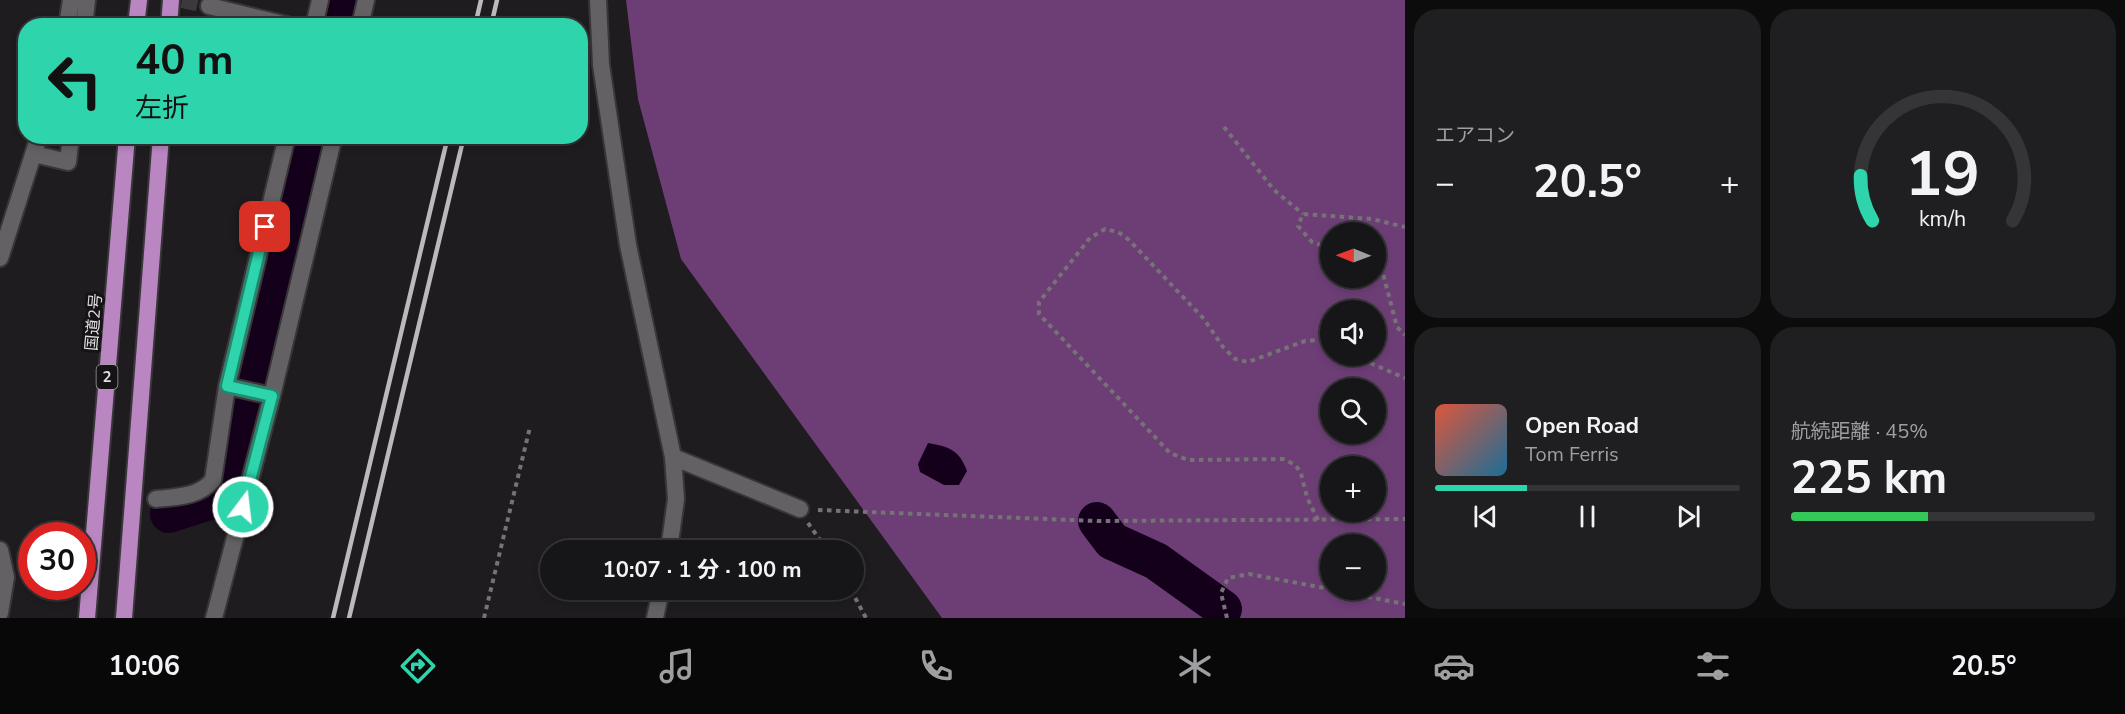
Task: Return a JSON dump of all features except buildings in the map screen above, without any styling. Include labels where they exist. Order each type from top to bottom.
[{"type":"highway","points":[[137,18],[139,0]]},
{"type":"highway","points":[[170,18],[171,0]]},
{"type":"highway","name":"国道2号","points":[[87,618],[126,144]]},
{"type":"highway","name":"2","points":[[124,618],[160,144]]},
{"type":"street","points":[[68,18],[71,0]]},
{"type":"street","points":[[85,18],[87,0]]},
{"type":"street","points":[[316,18],[320,0]]},
{"type":"street","points":[[362,18],[366,0]]},
{"type":"street","points":[[598,0],[601,65],[628,245],[673,457],[676,499],[670,540]]},
{"type":"street","points":[[208,6],[258,18]]},
{"type":"street","points":[[0,258],[37,144]]},
{"type":"street","points":[[34,154],[68,162],[70,144]]},
{"type":"street","points":[[156,499],[190,495],[206,489],[213,480],[229,387],[285,144]]},
{"type":"street","points":[[214,618],[332,144]]},
{"type":"street","points":[[229,387],[269,395]]},
{"type":"street","points":[[673,457],[800,509]]},
{"type":"street","points":[[0,550],[3,577],[0,613]]},
{"type":"street","points":[[655,618],[659,600]]},
{"type":"path","points":[[1224,127],[1274,190],[1303,214],[1372,219],[1405,227]]},
{"type":"path","points":[[1303,214],[1298,226],[1312,242],[1320,245]]},
{"type":"path","points":[[1318,520],[1306,493],[1303,476],[1296,465],[1282,459],[1188,460],[1170,453],[1039,314],[1039,302],[1090,238],[1105,229],[1118,232],[1129,240],[1204,319],[1223,348],[1235,359],[1248,362],[1305,341],[1320,340]]},
{"type":"path","points":[[1386,285],[1397,327],[1405,335]]},
{"type":"path","points":[[1377,366],[1405,378]]},
{"type":"path","points":[[484,618],[530,427]]},
{"type":"path","points":[[800,509],[860,514],[1097,521],[1405,519]]},
{"type":"path","points":[[800,509],[820,540]]},
{"type":"path","points":[[1227,618],[1221,593],[1228,578],[1249,574],[1320,587]]},
{"type":"path","points":[[856,600],[866,618]]},
{"type":"path","points":[[1385,600],[1405,604]]},
{"type":"shaded area","points":[[626,0],[1405,0],[1405,618],[942,618],[681,259],[638,99]]},
{"type":"shaded area","points":[[928,443],[948,448],[961,458],[967,471],[959,485],[944,485],[920,472],[918,464]]},
{"type":"waterway","points":[[336,18],[340,0]]},
{"type":"waterway","points":[[169,514],[219,498],[305,144]]},
{"type":"waterway","points":[[1097,521],[1112,541],[1156,561],[1223,609]]},
{"type":"tunnel","points":[[182,0],[209,6]]},
{"type":"railway","points":[[477,18],[481,0]]},
{"type":"railway","points":[[493,18],[497,0]]},
{"type":"railway","points":[[333,618],[446,144]]},
{"type":"railway","points":[[349,618],[462,144]]},
{"type":"route","points":[[243,507],[272,396],[227,386],[265,227]]}]
